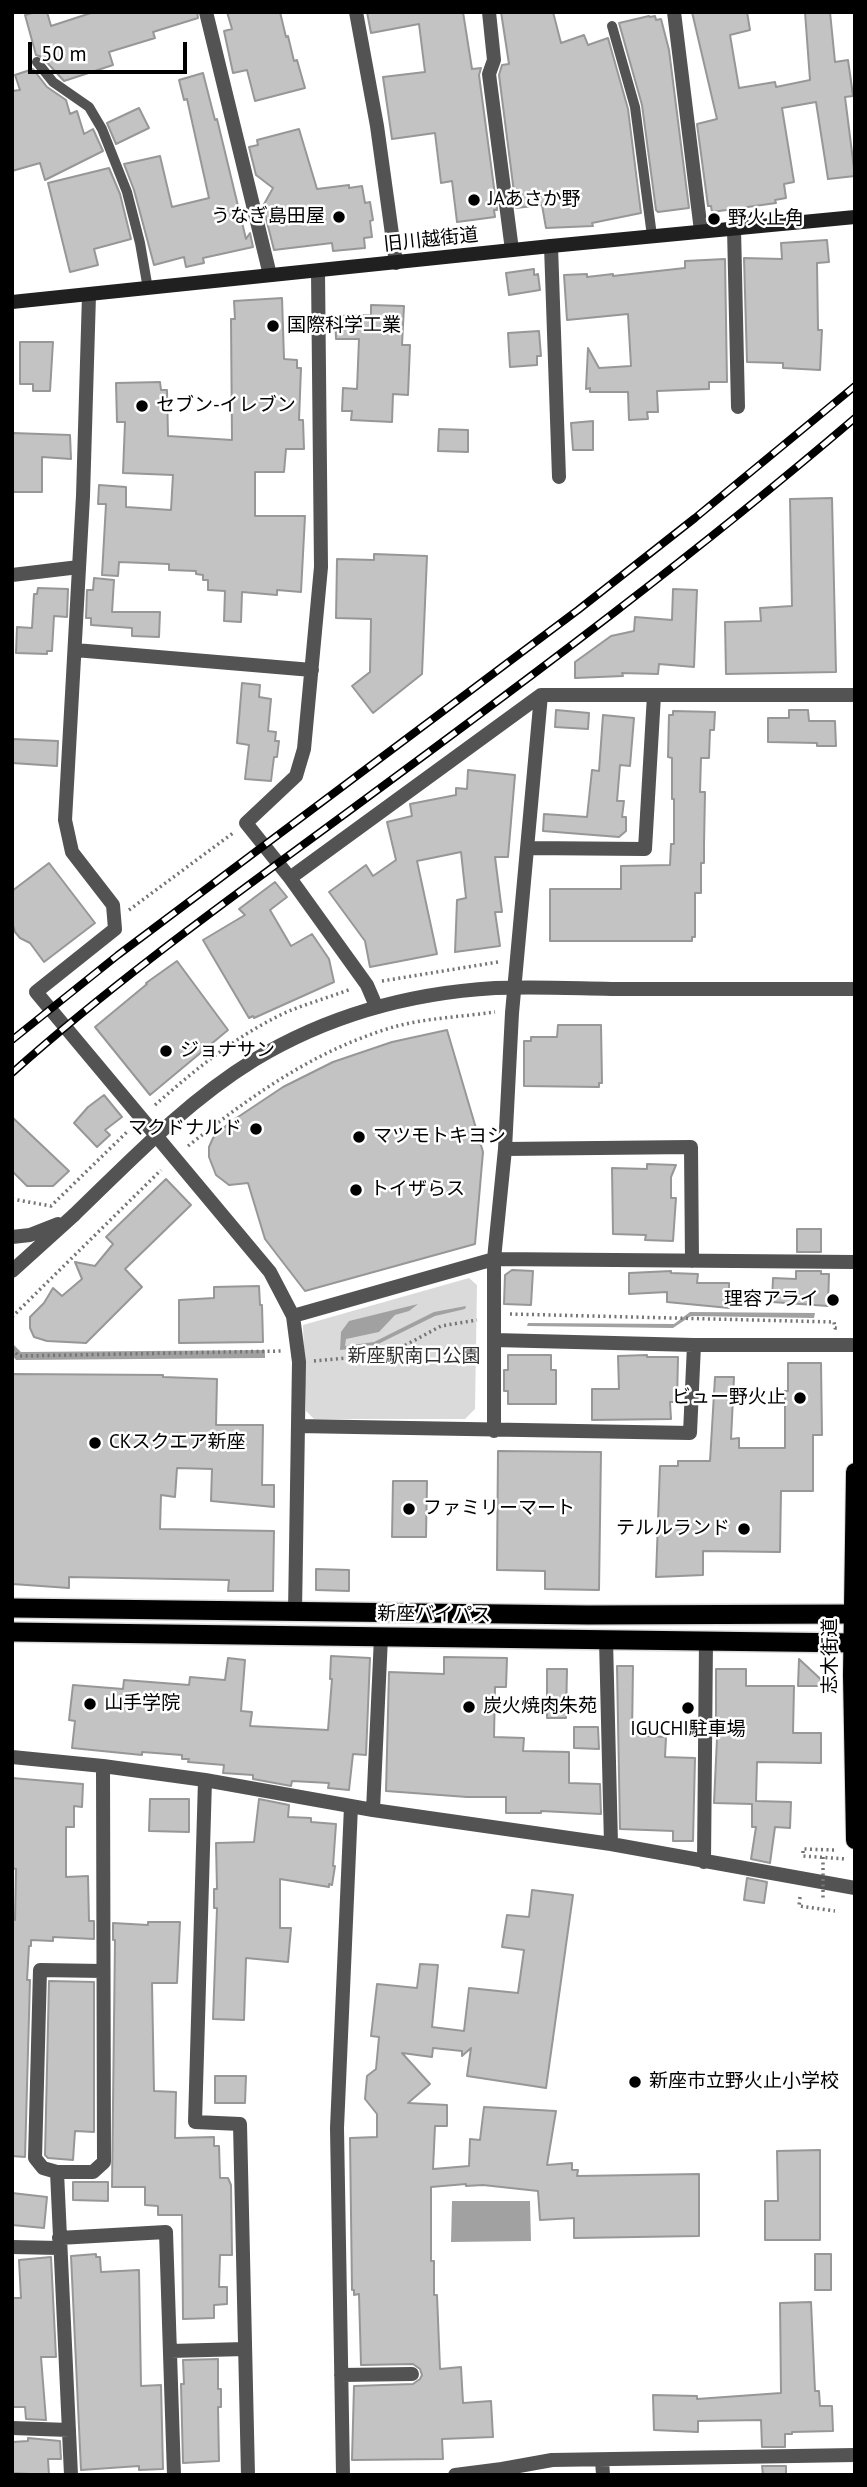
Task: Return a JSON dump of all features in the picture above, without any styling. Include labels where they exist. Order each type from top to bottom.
[{"type":"highway","name":"新座バイパス","points":[[12,1608],[588,1615],[854,1614]]},
{"type":"highway","name":"新座バイパス","points":[[12,1632],[853,1643]]},
{"type":"main road","name":"旧川越街道","points":[[12,302],[855,217]]},
{"type":"main road","name":"志木街道","points":[[855,1472],[855,1840]]},
{"type":"street","points":[[206,12],[270,275]]},
{"type":"street","points":[[356,12],[379,138],[396,263]]},
{"type":"street","points":[[489,12],[494,60],[489,74],[512,250]]},
{"type":"street","points":[[674,12],[701,231]]},
{"type":"street","points":[[734,228],[738,407]]},
{"type":"street","points":[[551,246],[559,477]]},
{"type":"street","points":[[318,272],[321,567],[304,749],[296,776],[246,823],[290,878],[367,985],[376,1006]]},
{"type":"street","points":[[89,295],[79,567],[65,820],[72,852],[113,905],[115,929],[36,992],[270,1272],[293,1316],[299,1356],[295,1612]]},
{"type":"street","points":[[12,575],[79,567]]},
{"type":"street","points":[[75,650],[312,670]]},
{"type":"street","points":[[290,878],[541,695],[855,695]]},
{"type":"street","points":[[494,1431],[494,1259],[541,695]]},
{"type":"street","points":[[527,848],[645,849],[654,695]]},
{"type":"street","points":[[12,1271],[156,1135],[212,1089],[255,1060],[309,1032],[376,1006],[452,992],[515,988],[855,989]]},
{"type":"street","points":[[505,1149],[691,1147],[692,1261]]},
{"type":"street","points":[[12,1237],[30,1235],[50,1228],[74,1215]]},
{"type":"street","points":[[293,1316],[494,1259],[855,1262]]},
{"type":"street","points":[[494,1340],[694,1345],[855,1345]]},
{"type":"street","points":[[298,1426],[690,1433],[694,1345]]},
{"type":"street","points":[[373,1810],[381,1637]]},
{"type":"street","points":[[606,1640],[611,1844]]},
{"type":"street","points":[[704,1862],[706,1641]]},
{"type":"street","points":[[12,1757],[205,1780],[351,1807],[611,1844],[855,1888]]},
{"type":"street","points":[[103,1766],[103,1971],[103,2162],[93,2172],[57,2172],[43,2168],[35,2158],[40,1970],[103,1971]]},
{"type":"street","points":[[205,1780],[195,2122],[240,2124],[248,2475]]},
{"type":"street","points":[[343,2475],[337,2128],[351,1807]]},
{"type":"street","points":[[57,2172],[71,2475]]},
{"type":"street","points":[[12,2246],[166,2231],[174,2475]]},
{"type":"street","points":[[170,2351],[245,2350]]},
{"type":"street","points":[[341,2375],[412,2374]]},
{"type":"street","points":[[12,2428],[69,2430]]},
{"type":"street","points":[[455,2475],[503,2472],[552,2460],[603,2468],[855,2455]]},
{"type":"lane","points":[[612,26],[635,107],[652,236]]},
{"type":"lane","points":[[37,62],[53,82],[89,107],[102,130],[127,192],[148,289]]},
{"type":"path","points":[[114,921],[246,823]]},
{"type":"path","points":[[12,1317],[174,1157],[264,1088],[322,1055],[391,1028],[498,1012]]},
{"type":"path","points":[[12,1199],[51,1206],[141,1117]]},
{"type":"path","points":[[494,1314],[834,1322],[835,1328],[847,1328]]},
{"type":"path","points":[[12,1349],[19,1356],[389,1354],[440,1326],[479,1320]]},
{"type":"path","points":[[834,1850],[803,1849],[803,1856],[855,1859]]},
{"type":"path","points":[[823,1857],[823,1899],[799,1897],[799,1906],[835,1911]]},
{"type":"green space","name":"新座駅南口公園","points":[[469,1278],[477,1285],[475,1409],[465,1419],[314,1419],[306,1411],[303,1325]]},
{"type":"shaded area","points":[[418,1304],[409,1311],[395,1315],[379,1332],[346,1339],[345,1346],[374,1342],[434,1312],[466,1306],[465,1309],[435,1316],[374,1346],[340,1350],[341,1332],[349,1321]]},
{"type":"shaded area","points":[[690,1312],[815,1313],[814,1318],[691,1316],[673,1328],[527,1326],[528,1323],[674,1324]]},
{"type":"shaded area","points":[[12,1343],[21,1352],[265,1350],[265,1358],[16,1360],[12,1355]]},
{"type":"shaded area","points":[[452,2201],[530,2201],[531,2241],[451,2242]]},
{"type":"building","points":[[47,12],[51,26],[94,12],[197,12],[198,18],[153,32],[155,38],[109,52],[113,65],[64,81],[42,57],[36,55],[25,15]]},
{"type":"building","points":[[227,12],[280,12],[286,37],[288,36],[294,61],[297,60],[305,88],[255,101],[247,70],[233,73],[224,31],[232,29]]},
{"type":"building","points":[[367,12],[463,12],[472,69],[481,68],[479,75],[497,210],[494,210],[495,217],[457,222],[452,181],[441,183],[435,133],[392,139],[383,77],[425,72],[419,24],[371,33]]},
{"type":"building","points":[[501,12],[553,12],[561,43],[584,35],[588,45],[608,38],[628,109],[641,213],[592,223],[593,226],[546,228],[542,205],[516,208],[499,75],[502,65],[509,64]]},
{"type":"building","points":[[692,12],[747,12],[750,30],[730,35],[739,88],[775,82],[776,87],[810,80],[805,12],[830,12],[835,62],[848,60],[853,96],[845,97],[855,176],[828,179],[816,102],[782,108],[794,182],[784,184],[786,198],[775,200],[776,203],[712,212],[711,206],[708,206],[697,124],[717,119]]},
{"type":"building","points":[[655,16],[656,20],[661,19],[669,50],[689,208],[658,212],[642,105],[619,23]]},
{"type":"building","points":[[33,69],[47,87],[66,100],[70,114],[77,111],[84,134],[93,129],[103,151],[45,180],[40,163],[12,171],[12,91],[20,90],[15,75]]},
{"type":"building","points":[[203,73],[246,239],[250,233],[253,247],[203,258],[204,263],[186,267],[184,257],[154,265],[134,190],[124,164],[160,156],[172,207],[209,198],[187,99],[184,100],[179,80]]},
{"type":"building","points":[[139,108],[149,128],[116,144],[107,123]]},
{"type":"building","points":[[299,129],[317,189],[362,186],[365,203],[370,202],[373,220],[370,221],[372,237],[364,238],[365,248],[333,251],[332,243],[274,250],[263,206],[273,188],[256,175],[249,147],[258,145],[257,140]]},
{"type":"building","points":[[109,168],[120,194],[131,239],[94,249],[98,265],[70,272],[48,183]]},
{"type":"building","points":[[827,240],[829,262],[817,263],[818,330],[822,330],[820,370],[783,368],[783,363],[747,362],[744,258],[782,259],[781,243]]},
{"type":"building","points":[[725,259],[727,382],[709,382],[709,389],[657,391],[658,412],[647,412],[648,419],[629,420],[628,392],[590,392],[590,388],[586,389],[588,348],[599,368],[631,366],[628,314],[567,320],[564,275],[613,276],[685,268],[685,261]]},
{"type":"building","points":[[534,269],[534,275],[538,274],[540,290],[509,295],[506,273]]},
{"type":"building","points":[[282,298],[284,359],[297,360],[297,368],[301,368],[299,420],[303,420],[304,449],[286,449],[284,472],[255,472],[255,516],[305,516],[301,592],[277,590],[277,595],[242,592],[241,622],[224,621],[225,591],[208,590],[208,580],[203,580],[203,575],[196,574],[196,571],[169,570],[169,564],[119,562],[118,576],[102,575],[106,504],[98,504],[99,485],[126,487],[126,507],[171,510],[173,475],[123,473],[125,422],[117,422],[116,383],[160,382],[161,390],[167,390],[168,436],[232,440],[231,319],[235,319],[234,301]]},
{"type":"building","points":[[371,305],[404,306],[402,345],[410,345],[408,395],[393,394],[392,422],[351,420],[352,411],[342,411],[343,388],[357,389],[359,339],[336,339],[335,316],[371,315]]},
{"type":"building","points":[[539,331],[541,356],[537,356],[537,365],[510,367],[508,333]]},
{"type":"building","points":[[20,342],[53,342],[50,391],[33,391],[33,384],[20,384]]},
{"type":"building","points":[[593,421],[593,450],[573,450],[571,423]]},
{"type":"building","points":[[439,429],[468,430],[468,452],[438,451]]},
{"type":"building","points":[[12,433],[70,435],[71,459],[42,457],[42,492],[12,492]]},
{"type":"building","points":[[832,498],[836,672],[726,674],[725,622],[761,621],[760,608],[792,606],[790,499]]},
{"type":"building","points":[[374,554],[427,556],[422,674],[373,713],[352,686],[370,672],[371,619],[336,618],[337,559],[374,560]]},
{"type":"building","points":[[94,578],[114,580],[112,612],[160,612],[159,637],[132,636],[132,628],[91,625],[91,618],[86,618],[87,590],[93,590]]},
{"type":"building","points":[[38,588],[68,589],[67,617],[54,616],[52,651],[47,651],[47,654],[16,653],[17,627],[32,628],[34,594],[37,594]]},
{"type":"building","points":[[673,589],[697,590],[694,667],[659,664],[658,674],[622,673],[623,676],[575,678],[575,662],[611,636],[634,631],[635,617],[672,620]]},
{"type":"building","points":[[242,683],[260,685],[259,697],[271,699],[268,731],[276,732],[275,741],[279,741],[271,781],[245,779],[249,745],[237,743]]},
{"type":"building","points":[[556,710],[589,713],[588,729],[555,727]]},
{"type":"building","points":[[789,710],[808,710],[809,721],[835,721],[836,746],[768,742],[768,718],[789,718]]},
{"type":"building","points":[[673,711],[715,712],[714,730],[710,730],[709,758],[701,758],[700,792],[705,792],[704,863],[701,863],[701,893],[695,893],[695,937],[692,937],[692,941],[550,941],[550,889],[621,889],[621,866],[670,865],[671,844],[674,844],[674,799],[672,758],[668,757],[669,715],[673,715]]},
{"type":"building","points":[[603,715],[634,718],[630,766],[620,765],[617,801],[624,801],[622,817],[626,817],[626,831],[619,837],[543,831],[544,814],[587,817],[592,770],[599,771]]},
{"type":"building","points":[[12,739],[58,741],[57,766],[12,763]]},
{"type":"building","points":[[468,770],[515,775],[508,857],[495,857],[502,912],[495,912],[500,946],[455,952],[457,900],[466,898],[461,852],[417,861],[437,954],[370,967],[365,941],[329,892],[366,865],[373,876],[396,860],[387,822],[412,816],[410,804],[456,795],[456,788],[467,789]]},
{"type":"building","points":[[49,863],[95,923],[44,962],[30,943],[15,932],[12,922],[12,891]]},
{"type":"building","points":[[275,882],[287,897],[270,910],[291,946],[312,934],[329,959],[334,982],[249,1018],[203,940],[245,915],[239,909]]},
{"type":"building","points":[[177,961],[228,1030],[150,1095],[95,1027],[146,983]]},
{"type":"building","points":[[558,1025],[601,1025],[602,1083],[599,1083],[599,1087],[524,1086],[524,1041],[531,1041],[531,1037],[557,1037]]},
{"type":"building","points":[[447,1030],[483,1152],[475,1244],[305,1291],[265,1239],[248,1183],[229,1185],[216,1175],[209,1157],[213,1138],[229,1123],[283,1087],[333,1062],[392,1042]]},
{"type":"building","points":[[104,1095],[122,1117],[105,1130],[110,1135],[97,1147],[74,1123],[88,1107]]},
{"type":"building","points":[[12,1117],[69,1171],[53,1186],[27,1186],[12,1171]]},
{"type":"building","points":[[647,1164],[676,1165],[671,1177],[671,1198],[676,1198],[673,1241],[645,1240],[646,1235],[613,1234],[612,1168],[647,1169]]},
{"type":"building","points":[[166,1179],[191,1205],[125,1269],[142,1287],[86,1343],[47,1341],[34,1337],[30,1328],[30,1317],[44,1303],[53,1288],[62,1296],[82,1279],[75,1262],[95,1266],[113,1244],[106,1237]]},
{"type":"building","points":[[797,1229],[821,1229],[821,1252],[797,1252]]},
{"type":"building","points":[[512,1270],[533,1271],[531,1305],[504,1304],[505,1275]]},
{"type":"building","points":[[671,1271],[698,1274],[697,1283],[729,1283],[729,1308],[667,1302],[667,1292],[629,1294],[629,1273]]},
{"type":"building","points":[[796,1271],[821,1271],[821,1274],[829,1274],[828,1306],[772,1302],[773,1278],[796,1279]]},
{"type":"building","points":[[259,1286],[263,1342],[179,1343],[179,1300],[214,1298],[214,1287]]},
{"type":"building","points":[[508,1355],[551,1355],[551,1370],[556,1370],[556,1404],[508,1404],[508,1391],[504,1391],[504,1370],[508,1370]]},
{"type":"building","points":[[618,1356],[678,1357],[677,1402],[670,1402],[671,1419],[592,1420],[592,1389],[619,1389]]},
{"type":"building","points":[[788,1363],[821,1363],[822,1435],[813,1435],[813,1491],[781,1491],[780,1552],[703,1551],[703,1575],[656,1577],[660,1466],[678,1466],[678,1461],[710,1461],[715,1377],[734,1377],[731,1439],[739,1438],[739,1448],[785,1448]]},
{"type":"building","points":[[12,1374],[163,1375],[217,1379],[216,1425],[263,1425],[262,1485],[274,1485],[274,1507],[211,1501],[212,1469],[177,1468],[175,1497],[161,1495],[160,1529],[274,1531],[273,1591],[228,1591],[229,1580],[69,1577],[69,1588],[12,1584]]},
{"type":"building","points":[[498,1451],[601,1452],[599,1590],[545,1589],[545,1571],[497,1570]]},
{"type":"building","name":"ファミリーマート","points":[[393,1481],[427,1481],[426,1537],[392,1537]]},
{"type":"building","points":[[316,1569],[349,1570],[349,1591],[316,1590]]},
{"type":"building","points":[[331,1656],[370,1658],[366,1755],[353,1754],[349,1790],[328,1788],[329,1783],[292,1781],[291,1786],[253,1779],[253,1775],[223,1773],[224,1765],[188,1762],[189,1759],[182,1759],[182,1755],[142,1752],[142,1755],[72,1748],[75,1721],[69,1720],[73,1685],[123,1689],[124,1680],[189,1685],[190,1677],[225,1680],[228,1658],[245,1660],[241,1711],[252,1712],[250,1726],[328,1730]]},
{"type":"building","points":[[444,1657],[507,1658],[506,1687],[495,1687],[494,1737],[524,1738],[523,1751],[569,1752],[569,1783],[600,1784],[601,1814],[541,1811],[506,1813],[506,1797],[386,1791],[389,1672],[444,1674]]},
{"type":"building","points":[[799,1659],[828,1686],[798,1686]]},
{"type":"building","points":[[617,1666],[633,1666],[632,1735],[666,1737],[665,1757],[695,1758],[693,1841],[673,1841],[673,1831],[620,1829]]},
{"type":"building","points":[[547,1669],[567,1669],[566,1718],[547,1718]]},
{"type":"building","points":[[716,1669],[746,1669],[746,1686],[794,1686],[793,1733],[821,1733],[821,1763],[757,1762],[756,1801],[791,1802],[790,1828],[775,1827],[770,1863],[751,1859],[756,1827],[752,1827],[752,1804],[714,1803],[718,1717]]},
{"type":"building","points":[[574,1727],[598,1727],[599,1749],[574,1748]]},
{"type":"building","points":[[12,1778],[83,1784],[82,1807],[74,1806],[74,1827],[66,1827],[66,1877],[88,1876],[89,1921],[94,1921],[94,1939],[53,1937],[53,1941],[31,1940],[29,1946],[25,2157],[12,2156],[12,1920],[15,1920],[16,1869],[12,1868]]},
{"type":"building","points":[[150,1799],[189,1799],[189,1832],[149,1831]]},
{"type":"building","points":[[259,1799],[289,1805],[288,1817],[311,1818],[311,1822],[336,1824],[332,1885],[329,1884],[329,1887],[280,1879],[280,1928],[291,1928],[288,1962],[246,1958],[244,2020],[213,2019],[217,1908],[214,1908],[214,1889],[217,1889],[216,1843],[254,1842]]},
{"type":"building","points":[[747,1878],[767,1882],[764,1903],[744,1900]]},
{"type":"building","points":[[532,1890],[573,1895],[546,2088],[467,2076],[471,2048],[462,2056],[462,2051],[433,2048],[432,2057],[402,2053],[430,2084],[408,2103],[447,2105],[447,2126],[435,2126],[433,2169],[469,2166],[470,2139],[480,2140],[484,2107],[556,2111],[547,2165],[572,2163],[572,2170],[578,2170],[577,2176],[699,2174],[699,2236],[574,2238],[574,2218],[540,2220],[538,2191],[466,2184],[431,2187],[431,2261],[434,2261],[434,2295],[437,2295],[440,2369],[461,2367],[463,2403],[491,2401],[493,2437],[442,2439],[443,2459],[352,2460],[354,2386],[413,2384],[422,2375],[420,2369],[413,2364],[361,2365],[359,2294],[354,2295],[352,2290],[350,2138],[377,2137],[377,2114],[365,2099],[367,2076],[376,2069],[379,2037],[371,2036],[377,1984],[417,1988],[420,1964],[438,1965],[432,2027],[464,2031],[469,1988],[518,1993],[524,1950],[502,1947],[507,1915],[529,1917]]},
{"type":"building","points":[[148,1922],[180,1922],[177,1983],[152,1983],[154,2091],[176,2092],[175,2138],[214,2137],[214,2146],[219,2146],[220,2178],[228,2178],[231,2185],[232,2255],[220,2255],[219,2287],[227,2287],[227,2304],[214,2305],[214,2318],[183,2319],[182,2215],[158,2215],[158,2206],[145,2205],[145,2187],[112,2187],[113,1923],[148,1925]]},
{"type":"building","points":[[49,1981],[94,1982],[94,2132],[75,2131],[73,2160],[48,2158],[45,2155]]},
{"type":"building","points":[[215,2076],[246,2076],[245,2103],[215,2103]]},
{"type":"building","points":[[820,2150],[820,2240],[765,2240],[765,2201],[778,2201],[777,2151]]},
{"type":"building","points":[[73,2182],[108,2182],[108,2201],[73,2200]]},
{"type":"building","points":[[12,2193],[47,2197],[44,2228],[12,2225]]},
{"type":"building","points":[[96,2254],[96,2257],[100,2257],[101,2272],[139,2270],[141,2386],[161,2385],[163,2469],[139,2470],[139,2466],[81,2470],[71,2256]]},
{"type":"building","points":[[815,2254],[831,2254],[831,2290],[815,2290]]},
{"type":"building","points":[[51,2257],[56,2357],[41,2357],[46,2420],[26,2419],[25,2407],[12,2407],[12,2298],[21,2298],[19,2260]]},
{"type":"building","points":[[811,2302],[815,2391],[819,2391],[820,2406],[832,2406],[833,2431],[792,2432],[785,2434],[785,2447],[762,2447],[761,2420],[698,2421],[698,2432],[654,2430],[653,2395],[697,2396],[697,2399],[781,2393],[780,2303]]},
{"type":"building","points":[[218,2359],[218,2389],[221,2389],[221,2407],[218,2407],[219,2461],[183,2463],[183,2360]]},
{"type":"building","points":[[28,2438],[60,2441],[61,2459],[48,2459],[49,2475],[12,2473],[12,2442],[28,2441]]},
{"type":"building","points":[[762,2466],[786,2466],[786,2475],[763,2475]]},
{"type":"railway","points":[[12,1040],[118,955],[578,610],[855,386]]},
{"type":"railway","points":[[12,1073],[54,1036],[185,932],[613,613],[855,418]]},
{"type":"place","name":"JAあさか野","points":[[474,200]]},
{"type":"place","name":"うなぎ島田屋","points":[[339,217]]},
{"type":"place","name":"野火止角","points":[[714,219]]},
{"type":"place","name":"国際科学工業","points":[[273,326]]},
{"type":"place","name":"セブン-イレブン","points":[[142,406]]},
{"type":"place","name":"ジョナサン","points":[[166,1051]]},
{"type":"place","name":"マクドナルド","points":[[256,1129]]},
{"type":"place","name":"マツモトキヨシ","points":[[359,1137]]},
{"type":"place","name":"トイザらス","points":[[356,1190]]},
{"type":"place","name":"理容アライ","points":[[833,1300]]},
{"type":"place","name":"ビュー野火止","points":[[800,1398]]},
{"type":"place","name":"CKスクエア新座","points":[[95,1443]]},
{"type":"place","name":"ファミリーマート","points":[[409,1509]]},
{"type":"place","name":"テルルランド","points":[[744,1529]]},
{"type":"place","name":"山手学院","points":[[90,1704]]},
{"type":"place","name":"炭火焼肉朱苑","points":[[469,1707]]},
{"type":"place","name":"IGUCHI駐車場","points":[[688,1708]]},
{"type":"place","name":"新座市立野火止小学校","points":[[635,2082]]}]
